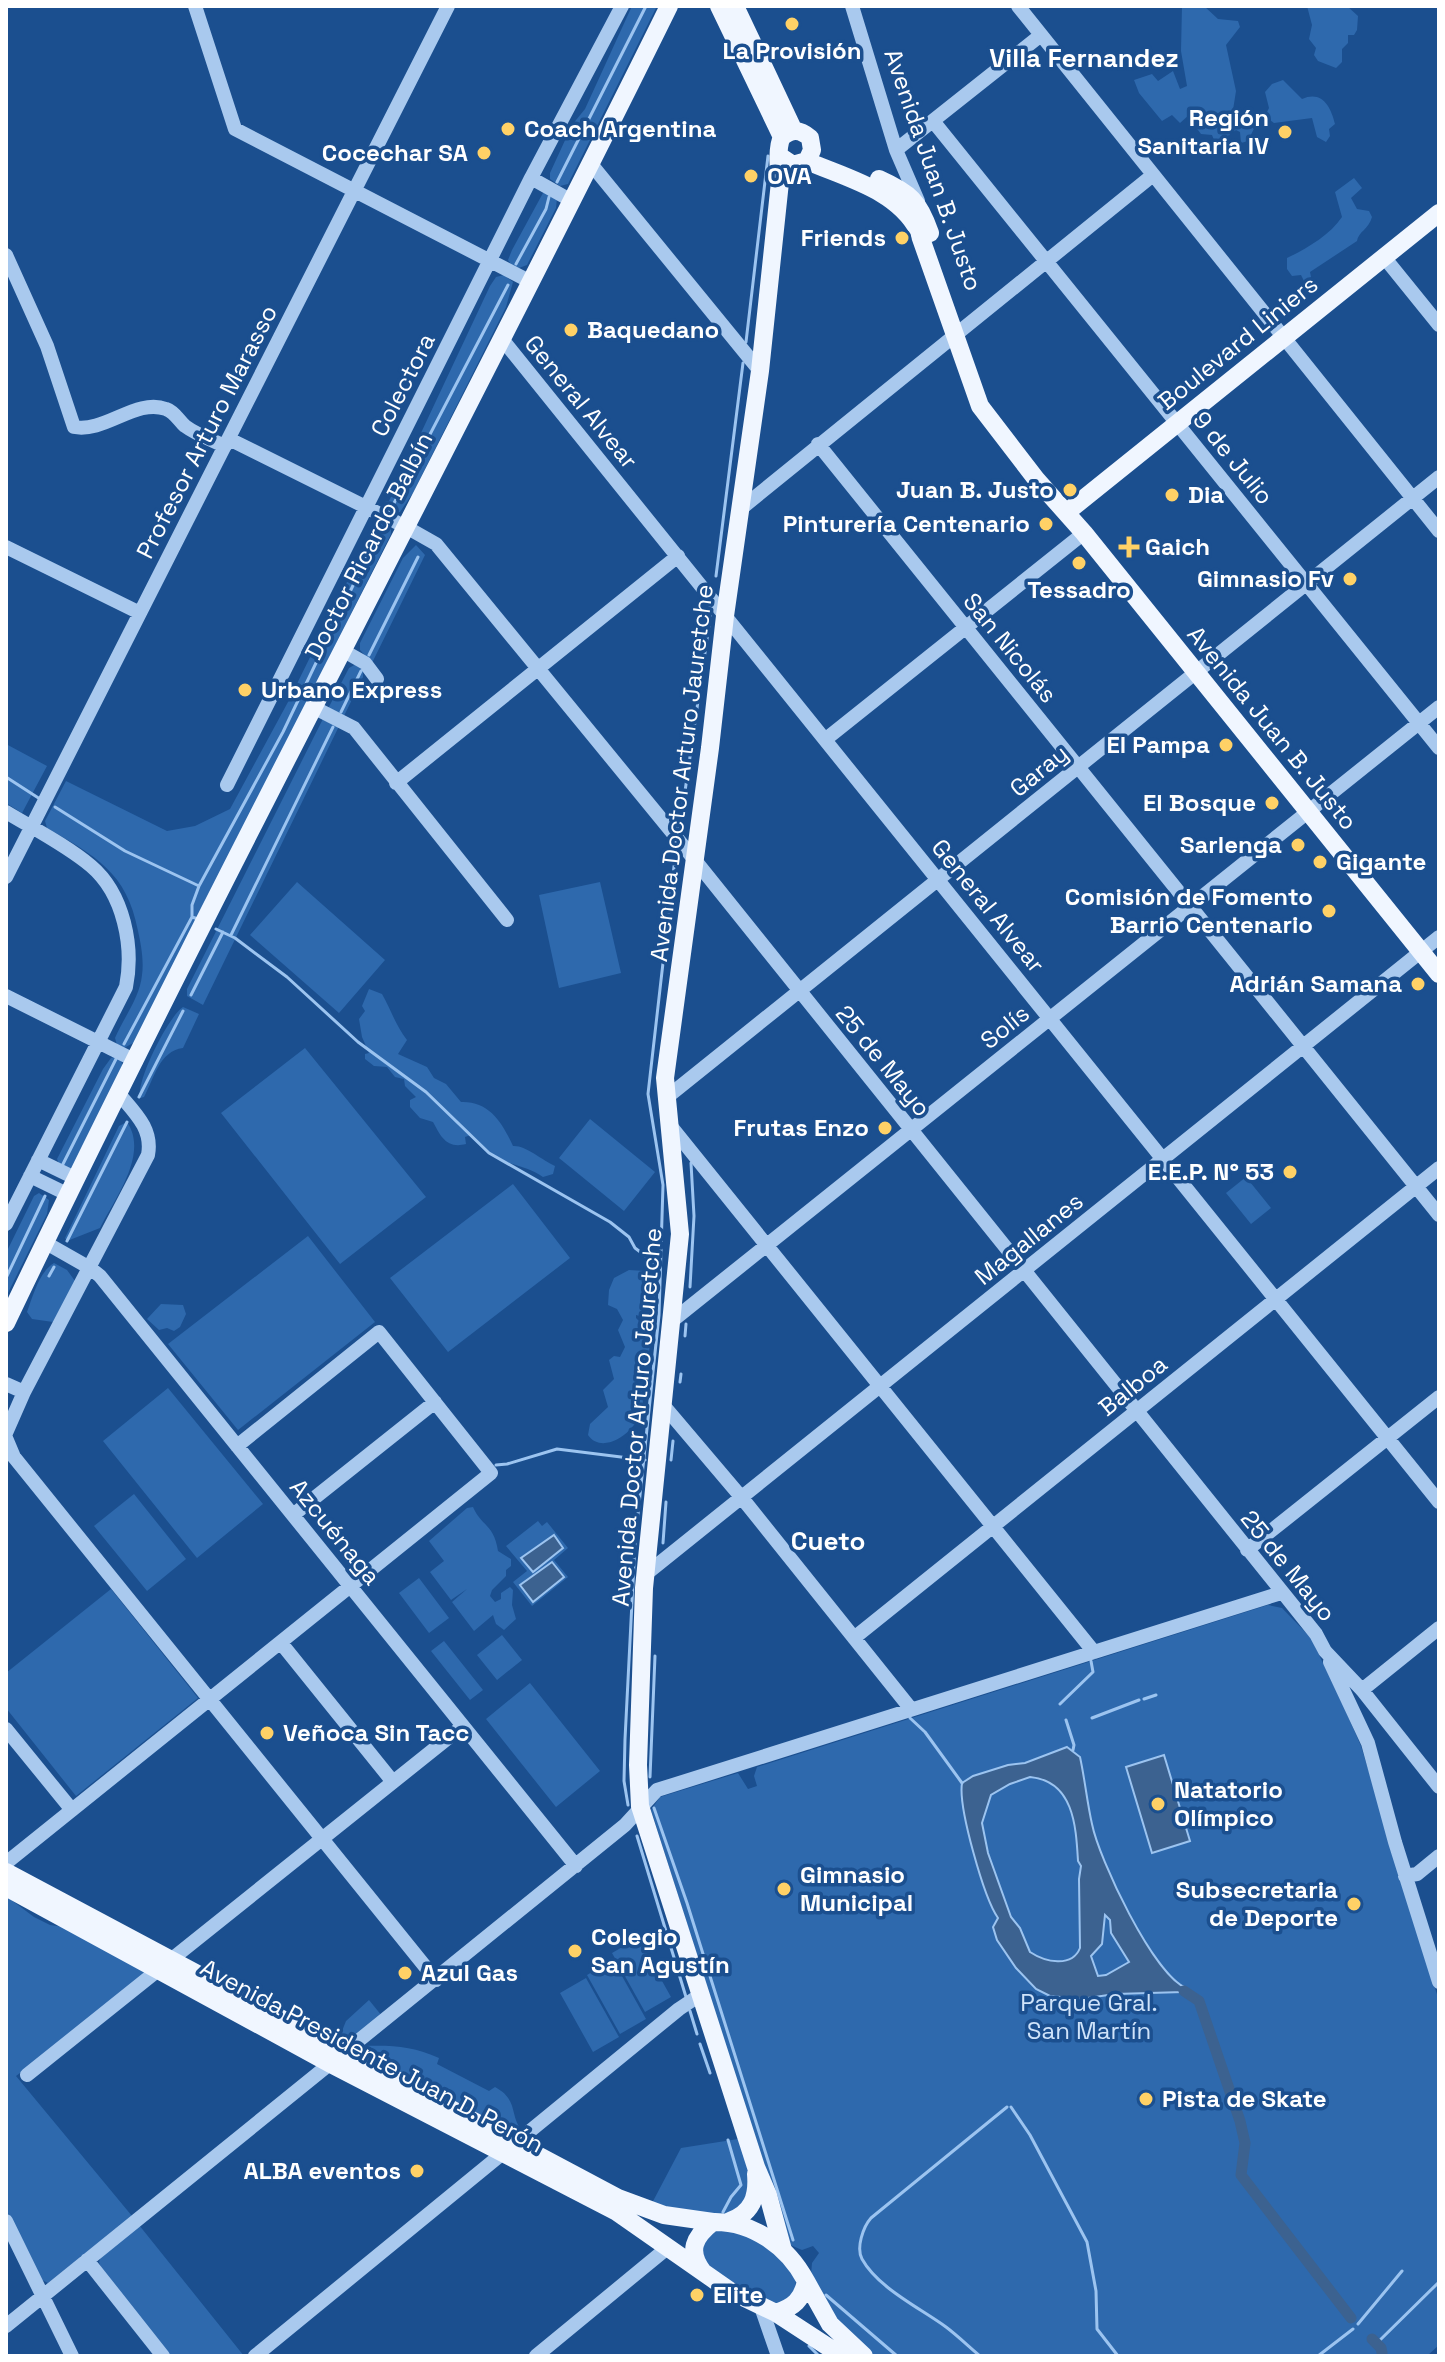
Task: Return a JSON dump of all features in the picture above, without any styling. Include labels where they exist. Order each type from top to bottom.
[{"type":"main road","name":"Doctor Ricardo Balbín","points":[[6,1322],[313,707],[669,6]]},
{"type":"main road","name":"Avenida Doctor Arturo Jauretche","points":[[719,6],[788,134]]},
{"type":"main road","name":"Avenida Doctor Arturo Jauretche","points":[[735,6],[788,134]]},
{"type":"main road","name":"Avenida Doctor Arturo Jauretche","points":[[783,2250],[768,2195],[756,2167],[640,1806],[638,1765],[646,1574],[680,1234],[665,1078],[725,616],[743,507],[780,182],[798,158],[810,138],[800,131],[788,134],[778,147],[798,158]]},
{"type":"main road","points":[[798,158],[889,184],[920,205]]},
{"type":"main road","name":"Avenida Juan B. Justo","points":[[798,158],[897,202],[912,218],[986,403],[1067,512],[1439,974]]},
{"type":"main road","name":"Avenida Juan B. Justo","points":[[920,205],[958,331]]},
{"type":"main road","name":"Boulevard Liniers","points":[[1067,512],[1439,213]]},
{"type":"main road","name":"Avenida Presidente Juan D. Perón","points":[[6,1872],[337,2059],[509,2148],[641,2207],[684,2219],[722,2222],[763,2236],[796,2263],[830,2324],[864,2356]]},
{"type":"main road","name":"Avenida Presidente Juan D. Perón","points":[[6,1887],[166,1965]]},
{"type":"main road","name":"Avenida Presidente Juan D. Perón","points":[[509,2148],[617,2212],[708,2277],[769,2310],[842,2356]]},
{"type":"main road","name":"Avenida Doctor Arturo Jauretche","points":[[722,2222],[749,2210],[755,2198],[756,2167]]},
{"type":"main road","points":[[708,2277],[696,2263],[693,2253],[695,2240],[722,2222]]},
{"type":"main road","points":[[769,2310],[797,2303],[806,2281]]},
{"type":"street","points":[[195,6],[235,129],[531,282]]},
{"type":"street","name":"Profesor Arturo Marasso","points":[[6,877],[448,6]]},
{"type":"street","name":"Colectora","points":[[227,785],[531,178],[622,6]]},
{"type":"street","name":"Avenida Juan B. Justo","points":[[852,6],[896,150],[920,205]]},
{"type":"street","points":[[1018,6],[1439,531]]},
{"type":"street","points":[[896,150],[1041,35]]},
{"type":"street","name":"9 de Julio","points":[[933,121],[1439,748]]},
{"type":"street","points":[[591,164],[760,371]]},
{"type":"street","points":[[743,507],[1153,175]]},
{"type":"street","points":[[531,178],[572,201]]},
{"type":"street","name":"25 de Mayo","points":[[6,255],[47,346],[74,427],[85,429],[145,408],[167,409],[185,426],[367,507],[436,544],[694,859],[1316,1634],[1325,1651],[1362,1690],[1439,1787]]},
{"type":"street","points":[[1384,257],[1439,325]]},
{"type":"street","name":"General Alvear","points":[[502,339],[1439,1502]]},
{"type":"street","name":"San Nicolás","points":[[818,444],[1439,1215]]},
{"type":"street","name":"Garay","points":[[666,1098],[1439,477]]},
{"type":"street","points":[[826,739],[1084,533]]},
{"type":"street","points":[[6,547],[140,613]]},
{"type":"street","points":[[396,783],[678,556]]},
{"type":"street","points":[[342,650],[365,663],[377,679]]},
{"type":"street","points":[[313,707],[354,728],[507,920]]},
{"type":"street","name":"Solís","points":[[672,1321],[1439,707]]},
{"type":"street","points":[[6,812],[93,867],[117,906],[130,948],[126,987],[6,1224]]},
{"type":"street","name":"Magallanes","points":[[646,1574],[1439,937]]},
{"type":"street","points":[[6,996],[136,1061]]},
{"type":"street","points":[[119,1094],[148,1133],[151,1143],[148,1155],[24,1392],[6,1435],[14,1457],[436,1980]]},
{"type":"street","points":[[668,1124],[1094,1652]]},
{"type":"street","points":[[38,1160],[73,1187]]},
{"type":"street","name":"Balboa","points":[[854,1638],[1439,1168]]},
{"type":"street","points":[[30,1176],[73,1187]]},
{"type":"street","name":"Azcuénaga","points":[[46,1243],[100,1276],[576,1866]]},
{"type":"street","points":[[6,1863],[491,1473],[379,1332],[237,1446]]},
{"type":"street","points":[[6,1384],[24,1392]]},
{"type":"street","points":[[1247,1550],[1439,1397]]},
{"type":"street","points":[[293,1515],[435,1402]]},
{"type":"street","points":[[664,1406],[911,1709]]},
{"type":"street","points":[[6,2326],[576,1866],[625,1825],[657,1790],[1281,1593]]},
{"type":"street","points":[[1362,1690],[1439,1628]]},
{"type":"street","points":[[281,1643],[393,1782]]},
{"type":"street","points":[[1325,1651],[1368,1743],[1405,1876],[1439,1982]]},
{"type":"street","points":[[27,2075],[463,1726]]},
{"type":"street","points":[[6,1729],[72,1810]]},
{"type":"street","points":[[1405,1876],[1417,1874],[1439,1856]]},
{"type":"street","points":[[255,2356],[700,1995]]},
{"type":"street","points":[[6,2221],[72,2356]]},
{"type":"street","points":[[536,2356],[666,2249]]},
{"type":"street","points":[[87,2260],[163,2356]]},
{"type":"street","points":[[769,2310],[778,2356]]},
{"type":"green space","points":[[632,6],[657,6],[568,184],[560,186],[550,179],[550,173],[572,125],[585,109]]},
{"type":"green space","points":[[1182,6],[1204,6],[1218,19],[1238,21],[1240,27],[1226,45],[1236,91],[1233,110],[1237,118],[1251,110],[1260,116],[1248,141],[1241,143],[1240,132],[1236,130],[1219,142],[1214,140],[1212,135],[1201,134],[1195,126],[1194,117],[1189,115],[1180,123],[1172,115],[1162,121],[1139,93],[1134,80],[1152,74],[1158,81],[1173,71],[1180,89],[1187,86],[1181,51]]},
{"type":"green space","points":[[1307,6],[1347,6],[1358,16],[1357,30],[1354,35],[1348,35],[1348,43],[1342,49],[1342,62],[1336,68],[1318,61],[1314,55],[1316,48],[1309,39],[1312,25]]},
{"type":"green space","points":[[1283,80],[1302,99],[1320,98],[1328,106],[1335,124],[1329,129],[1330,136],[1326,142],[1317,137],[1312,118],[1274,123],[1265,116],[1269,108],[1265,92],[1272,84]]},
{"type":"green space","points":[[1354,178],[1362,188],[1351,198],[1357,209],[1369,211],[1372,217],[1369,225],[1357,241],[1310,272],[1311,277],[1305,283],[1301,275],[1292,276],[1287,269],[1287,258],[1317,241],[1337,224],[1342,217],[1335,192]]},
{"type":"green space","points":[[546,192],[557,198],[556,208],[527,265],[519,268],[512,266],[508,260],[512,250]]},
{"type":"green space","points":[[504,275],[513,282],[506,307],[413,493],[400,512],[392,513],[384,506],[385,502],[389,501],[490,286],[496,277]]},
{"type":"green space","points":[[379,523],[391,529],[391,534],[137,1041],[124,1048],[117,1045],[115,1038],[135,999],[142,975],[141,947],[133,911],[126,894],[106,868],[47,828],[45,821],[66,781],[167,831],[195,826],[230,809],[288,702],[375,525]]},
{"type":"green space","points":[[416,545],[425,555],[372,663],[360,650],[360,643],[403,558]]},
{"type":"green space","points":[[358,663],[363,669],[363,677],[203,1005],[187,996],[187,989],[349,668]]},
{"type":"green space","points":[[6,744],[47,766],[22,813],[6,803]]},
{"type":"green space","points":[[297,882],[385,960],[339,1013],[250,935]]},
{"type":"green space","points":[[600,882],[621,973],[559,988],[539,895]]},
{"type":"green space","points":[[369,989],[382,994],[407,1040],[398,1054],[427,1067],[434,1078],[446,1084],[461,1102],[487,1109],[499,1121],[513,1146],[528,1150],[555,1166],[553,1174],[543,1177],[498,1158],[471,1135],[465,1137],[466,1144],[449,1143],[433,1122],[420,1118],[410,1107],[410,1100],[416,1097],[405,1086],[404,1079],[395,1077],[387,1067],[374,1066],[365,1059],[365,1054],[369,1053],[359,1019],[365,1011],[362,1006]]},
{"type":"green space","points":[[183,1007],[199,1014],[183,1048],[168,1054],[154,1074],[144,1097],[140,1098],[143,1078],[154,1050],[169,1023]]},
{"type":"green space","points":[[305,1048],[426,1197],[340,1264],[221,1113]]},
{"type":"green space","points":[[114,1057],[123,1066],[73,1167],[70,1170],[60,1166],[57,1159],[103,1069]]},
{"type":"green space","points":[[590,1119],[655,1172],[624,1211],[559,1158]]},
{"type":"green space","points":[[127,1122],[133,1135],[134,1148],[121,1190],[100,1228],[67,1241],[65,1238],[119,1126]]},
{"type":"green space","points":[[1246,1177],[1271,1208],[1251,1224],[1226,1193]]},
{"type":"green space","points":[[513,1184],[570,1258],[448,1352],[390,1278]]},
{"type":"green space","points":[[39,1193],[49,1200],[47,1214],[6,1297],[6,1253],[34,1196]]},
{"type":"green space","points":[[308,1236],[375,1322],[238,1430],[168,1344]]},
{"type":"green space","points":[[648,1262],[654,1265],[658,1278],[652,1315],[646,1318],[636,1315],[651,1333],[648,1362],[642,1380],[645,1384],[640,1415],[626,1434],[606,1443],[596,1442],[588,1435],[590,1424],[608,1407],[603,1390],[614,1379],[609,1360],[614,1356],[620,1357],[625,1347],[618,1330],[623,1320],[617,1309],[608,1305],[609,1290],[614,1278],[629,1270],[645,1271]]},
{"type":"green space","points":[[54,1263],[67,1270],[75,1281],[53,1322],[32,1319],[27,1312],[34,1292],[44,1272]]},
{"type":"green space","points":[[161,1304],[183,1305],[186,1314],[180,1327],[174,1331],[167,1328],[159,1330],[147,1319]]},
{"type":"green space","points":[[168,1388],[263,1504],[197,1558],[103,1441]]},
{"type":"green space","points":[[134,1494],[186,1559],[147,1591],[94,1526]]},
{"type":"green space","points":[[473,1507],[494,1535],[498,1551],[511,1559],[506,1576],[490,1596],[495,1602],[510,1587],[513,1590],[512,1605],[516,1619],[504,1630],[496,1624],[493,1615],[474,1631],[452,1602],[467,1589],[451,1600],[430,1572],[444,1561],[429,1541],[467,1508]]},
{"type":"green space","points":[[538,1521],[542,1526],[547,1522],[568,1548],[554,1560],[568,1577],[532,1606],[513,1582],[527,1571],[506,1546]]},
{"type":"green space","points":[[419,1578],[449,1618],[429,1633],[399,1593]]},
{"type":"green space","points":[[111,1589],[198,1698],[76,1796],[6,1708],[6,1673]]},
{"type":"green space","name":"Parque Gral. San Martín","points":[[1268,1605],[1282,1608],[1311,1638],[1361,1746],[1439,2001],[1439,2345],[1427,2356],[873,2356],[843,2331],[811,2275],[812,2263],[819,2253],[813,2246],[802,2250],[788,2244],[651,1810],[660,1797],[738,1773],[748,1789],[757,1786],[754,1776],[757,1767]]},
{"type":"green space","points":[[502,1635],[522,1660],[497,1680],[477,1655]]},
{"type":"green space","points":[[444,1641],[483,1690],[470,1700],[431,1651]]},
{"type":"green space","points":[[530,1683],[600,1771],[556,1807],[486,1719]]},
{"type":"green space","points":[[6,1896],[34,1917],[50,1925],[64,1927],[145,1970],[144,1981],[16,2076],[132,2216],[48,2283],[40,2279],[6,2209]]},
{"type":"green space","points":[[638,1938],[671,1997],[645,2012],[612,1953]]},
{"type":"green space","points":[[613,1960],[646,2019],[620,2034],[587,1975]]},
{"type":"green space","points":[[586,1978],[619,2037],[593,2052],[560,1993]]},
{"type":"green space","points":[[369,2000],[382,2016],[345,2044],[338,2041],[346,2021]]},
{"type":"green space","points":[[363,2046],[392,2046],[420,2051],[439,2058],[437,2064],[489,2091],[495,2087],[508,2097],[522,2131],[517,2134],[414,2076],[398,2073],[362,2052]]},
{"type":"green space","points":[[738,2139],[750,2174],[748,2201],[729,2214],[703,2214],[651,2205],[681,2148]]},
{"type":"green space","points":[[139,2225],[244,2356],[171,2356],[99,2262],[101,2256]]},
{"type":"green space","points":[[711,2229],[739,2233],[760,2242],[778,2257],[796,2279],[795,2293],[779,2304],[748,2292],[719,2274],[702,2260],[700,2243]]},
{"type":"shaded area","points":[[554,1535],[563,1548],[533,1572],[521,1558]]},
{"type":"shaded area","points":[[552,1562],[564,1577],[533,1602],[520,1585]]},
{"type":"shaded area","points":[[1067,1747],[1080,1757],[1092,1824],[1116,1888],[1158,1961],[1186,1988],[1183,1992],[1115,1994],[1081,1999],[1050,1996],[1036,1989],[1016,1968],[997,1940],[993,1927],[998,1918],[973,1852],[964,1811],[962,1783],[973,1776],[1025,1763]],"holes":[[[1030,1777],[1045,1780],[1056,1787],[1064,1796],[1074,1821],[1081,1866],[1080,1948],[1065,1961],[1050,1960],[1030,1952],[1020,1928],[1011,1917],[988,1853],[982,1823],[991,1795]],[[1105,1915],[1110,1920],[1111,1933],[1129,1962],[1098,1976],[1091,1956],[1102,1944]]]},
{"type":"shaded area","name":"Natatorio Olímpico","points":[[1164,1755],[1190,1841],[1152,1853],[1126,1767]]},
{"type":"waterway","points":[[557,182],[646,6]]},
{"type":"waterway","points":[[746,342],[768,156]]},
{"type":"waterway","points":[[516,264],[546,209],[549,197]]},
{"type":"waterway","points":[[392,507],[508,285]]},
{"type":"waterway","points":[[716,576],[743,363]]},
{"type":"waterway","points":[[199,886],[283,732],[380,529]]},
{"type":"waterway","points":[[369,655],[418,557]]},
{"type":"waterway","points":[[679,833],[711,611]]},
{"type":"waterway","points":[[341,712],[361,671]]},
{"type":"waterway","points":[[231,935],[333,727]]},
{"type":"waterway","points":[[6,777],[40,799]]},
{"type":"waterway","points":[[55,807],[125,851],[199,886],[192,905],[192,917],[198,919]]},
{"type":"waterway","points":[[636,1533],[659,1315],[663,1185],[648,1094],[675,858]]},
{"type":"waterway","points":[[124,1044],[192,917]]},
{"type":"waterway","points":[[216,929],[235,938],[287,977],[358,1042],[426,1092],[489,1153],[610,1222],[629,1237],[635,1248],[660,1267]]},
{"type":"waterway","points":[[191,995],[223,932]]},
{"type":"waterway","points":[[139,1097],[183,1011]]},
{"type":"waterway","points":[[63,1164],[117,1057]]},
{"type":"waterway","points":[[67,1241],[127,1122]]},
{"type":"waterway","points":[[690,1287],[694,1216],[691,1163]]},
{"type":"waterway","points":[[6,1278],[45,1196]]},
{"type":"waterway","points":[[49,1276],[54,1267]]},
{"type":"waterway","points":[[685,1336],[686,1324]]},
{"type":"waterway","points":[[680,1382],[681,1374]]},
{"type":"waterway","points":[[671,1460],[673,1441]]},
{"type":"waterway","points":[[496,1465],[557,1449],[645,1460]]},
{"type":"waterway","points":[[663,1543],[666,1502]]},
{"type":"waterway","points":[[628,1805],[624,1781],[625,1739],[635,1543]]},
{"type":"waterway","points":[[650,1777],[655,1656]]},
{"type":"waterway","points":[[1060,1704],[1093,1672],[1091,1661]]},
{"type":"waterway","points":[[1144,1699],[1156,1695]]},
{"type":"waterway","points":[[1092,1718],[1139,1700]]},
{"type":"waterway","points":[[910,1718],[925,1732],[962,1783]]},
{"type":"waterway","points":[[1066,1720],[1073,1750]]},
{"type":"waterway","points":[[654,1808],[793,2240]]},
{"type":"waterway","points":[[637,1836],[686,1997]]},
{"type":"waterway","points":[[1184,1991],[1199,2001],[1240,2121],[1245,2143],[1241,2175],[1351,2318]]},
{"type":"waterway","points":[[690,2011],[697,2034]]},
{"type":"waterway","points":[[700,2044],[710,2073]]},
{"type":"waterway","points":[[980,2356],[946,2327],[878,2279],[862,2259],[860,2244],[871,2218],[1007,2107]]},
{"type":"waterway","points":[[1011,2107],[1030,2135],[1087,2242],[1096,2291],[1097,2329],[1118,2356]]},
{"type":"waterway","points":[[723,2212],[741,2185],[728,2140]]},
{"type":"waterway","points":[[1358,2324],[1402,2271]]},
{"type":"waterway","points":[[1377,2343],[1439,2282]]},
{"type":"waterway","points":[[826,2295],[897,2356]]},
{"type":"waterway","points":[[1318,2356],[1353,2329]]},
{"type":"waterway","points":[[1372,2339],[1382,2353]]},
{"type":"waterway","points":[[809,2346],[819,2356]]},
{"type":"waterway","points":[[1381,2348],[1384,2352]]},
{"type":"place","name":"La Provisión","points":[[792,24]]},
{"type":"place","name":"Coach Argentina","points":[[508,129]]},
{"type":"place","name":"Región Sanitaria IV","points":[[1285,132]]},
{"type":"place","name":"Cocechar SA","points":[[484,153]]},
{"type":"place","name":"OVA","points":[[751,176]]},
{"type":"place","name":"Friends","points":[[902,238]]},
{"type":"place","name":"Baquedano","points":[[571,330]]},
{"type":"place","name":"Juan B. Justo","points":[[1070,490]]},
{"type":"place","name":"Dia","points":[[1172,495]]},
{"type":"place","name":"Pinturería Centenario","points":[[1046,524]]},
{"type":"place","name":"Gaich","points":[[1129,547]]},
{"type":"place","name":"Tessadro","points":[[1079,563]]},
{"type":"place","name":"Gimnasio Fv","points":[[1350,579]]},
{"type":"place","name":"Urbano Express","points":[[245,690]]},
{"type":"place","name":"El Pampa","points":[[1226,745]]},
{"type":"place","name":"El Bosque","points":[[1272,803]]},
{"type":"place","name":"Sarlenga","points":[[1298,845]]},
{"type":"place","name":"Gigante","points":[[1320,862]]},
{"type":"place","name":"Comisión de Fomento Barrio Centenario","points":[[1329,911]]},
{"type":"place","name":"Adrián Samana","points":[[1418,984]]},
{"type":"place","name":"Frutas Enzo","points":[[885,1128]]},
{"type":"place","name":"E.E.P. N° 53","points":[[1290,1172]]},
{"type":"place","name":"Veñoca Sin Tacc","points":[[267,1733]]},
{"type":"place","name":"Natatorio Olímpico","points":[[1158,1804]]},
{"type":"place","name":"Gimnasio Municipal","points":[[784,1889]]},
{"type":"place","name":"Subsecretaria de Deporte","points":[[1354,1904]]},
{"type":"place","name":"Colegio San Agustín","points":[[575,1951]]},
{"type":"place","name":"Azul Gas","points":[[405,1973]]},
{"type":"place","name":"Pista de Skate","points":[[1146,2099]]},
{"type":"place","name":"ALBA eventos","points":[[417,2171]]},
{"type":"place","name":"Elite","points":[[697,2295]]},
{"type":"district","name":"Villa Fernandez","points":[[1084,58]]},
{"type":"district","name":"Cueto","points":[[828,1541]]}]
